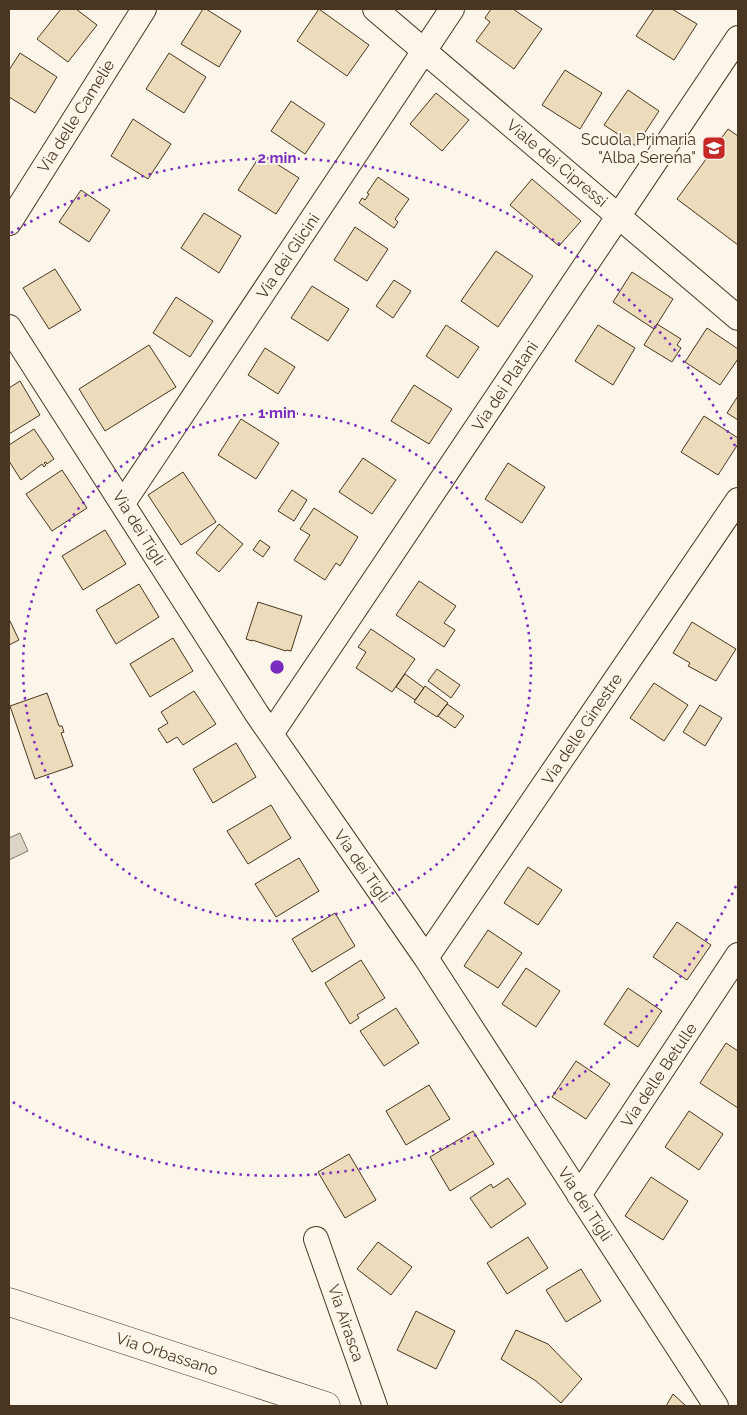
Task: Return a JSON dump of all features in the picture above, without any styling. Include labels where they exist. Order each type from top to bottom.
[{"type":"main road","name":"Via Orbassano","points":[[9,1302],[326,1406]]},
{"type":"street","name":"Via delle Camelie","points":[[9,223],[144,9]]},
{"type":"street","name":"Viale dei Cipressi","points":[[375,9],[738,318]]},
{"type":"street","name":"Via dei Glicini","points":[[123,503],[452,9]]},
{"type":"street","name":"Via dei Platani","points":[[271,734],[738,38]]},
{"type":"street","name":"Via dei Tigli","points":[[9,326],[271,734],[426,958],[716,1406]]},
{"type":"street","name":"Via delle Ginestre","points":[[426,958],[738,500]]},
{"type":"street","name":"Via delle Betulle","points":[[579,1194],[738,955]]},
{"type":"street","name":"Via Airasca","points":[[316,1239],[375,1406]]},
{"type":"shaded area","points":[[20,833],[28,851],[9,860],[9,838]]},
{"type":"building","points":[[61,9],[76,9],[97,25],[68,62],[37,39]]},
{"type":"building","points":[[203,9],[206,9],[241,31],[219,67],[181,44]]},
{"type":"building","points":[[319,9],[369,45],[347,76],[297,41]]},
{"type":"building","points":[[491,9],[513,9],[542,29],[514,69],[476,41],[490,22],[485,18]]},
{"type":"building","points":[[654,9],[672,9],[697,24],[674,60],[636,36]]},
{"type":"building","points":[[20,53],[57,77],[35,113],[9,97],[9,70]]},
{"type":"building","points":[[169,53],[206,77],[184,113],[146,89]]},
{"type":"building","points":[[565,70],[602,93],[580,129],[542,105]]},
{"type":"building","points":[[628,90],[659,111],[636,146],[604,125]]},
{"type":"building","points":[[436,93],[469,120],[442,151],[410,124]]},
{"type":"building","points":[[291,101],[325,124],[305,154],[271,131]]},
{"type":"building","points":[[133,119],[171,144],[148,179],[111,156]]},
{"type":"building","points":[[728,129],[738,136],[738,245],[677,199]]},
{"type":"building","points":[[261,154],[299,178],[276,214],[238,190]]},
{"type":"building","points":[[378,177],[409,199],[395,219],[398,222],[394,228],[359,203],[362,198],[365,200],[369,194],[367,193]]},
{"type":"building","points":[[532,179],[581,221],[559,246],[510,205]]},
{"type":"building","points":[[81,190],[110,210],[89,242],[59,222]]},
{"type":"building","points":[[204,213],[241,236],[219,273],[181,248]]},
{"type":"building","points":[[355,227],[388,249],[367,281],[334,260]]},
{"type":"building","points":[[496,251],[533,276],[498,327],[461,301]]},
{"type":"building","points":[[55,269],[81,310],[49,329],[23,288]]},
{"type":"building","points":[[632,272],[673,299],[654,329],[613,302]]},
{"type":"building","points":[[394,280],[411,291],[393,318],[376,306]]},
{"type":"building","points":[[312,286],[349,309],[328,341],[291,318]]},
{"type":"building","points":[[176,297],[213,321],[190,357],[153,333]]},
{"type":"building","points":[[657,324],[681,339],[677,345],[681,348],[672,362],[644,345]]},
{"type":"building","points":[[446,325],[479,347],[458,378],[426,356]]},
{"type":"building","points":[[598,325],[635,348],[613,385],[575,361]]},
{"type":"building","points":[[707,328],[738,349],[738,359],[720,385],[685,362]]},
{"type":"building","points":[[149,345],[176,387],[105,431],[79,389]]},
{"type":"building","points":[[265,348],[295,367],[278,394],[248,375]]},
{"type":"building","points":[[20,381],[40,415],[9,434],[9,388]]},
{"type":"building","points":[[414,385],[452,409],[429,444],[391,421]]},
{"type":"building","points":[[738,396],[738,420],[727,413]]},
{"type":"building","points":[[704,416],[738,438],[738,444],[718,475],[681,452]]},
{"type":"building","points":[[241,419],[279,443],[256,479],[218,455]]},
{"type":"building","points":[[34,429],[54,459],[47,464],[46,462],[44,463],[46,465],[44,467],[42,464],[21,480],[9,461],[9,445]]},
{"type":"building","points":[[363,458],[396,480],[372,514],[339,492]]},
{"type":"building","points":[[508,463],[545,487],[522,523],[485,499]]},
{"type":"building","points":[[62,470],[87,508],[52,531],[26,494]]},
{"type":"building","points":[[183,472],[216,522],[181,545],[148,495]]},
{"type":"building","points":[[292,490],[307,500],[294,521],[278,511]]},
{"type":"building","points":[[314,508],[358,537],[340,566],[336,563],[325,580],[294,560],[310,535],[300,529]]},
{"type":"building","points":[[219,524],[243,544],[219,572],[196,553]]},
{"type":"building","points":[[105,530],[126,564],[83,590],[62,556]]},
{"type":"building","points":[[260,540],[270,547],[263,557],[253,550]]},
{"type":"building","points":[[419,581],[456,606],[444,623],[455,630],[444,647],[396,615]]},
{"type":"building","points":[[139,584],[159,617],[116,644],[96,610]]},
{"type":"building","points":[[258,602],[302,616],[291,651],[246,639]]},
{"type":"building","points":[[9,619],[19,640],[9,645]]},
{"type":"building","points":[[692,622],[736,649],[716,681],[688,666],[690,663],[673,653]]},
{"type":"building","points":[[371,629],[415,659],[392,692],[356,668],[366,652],[358,647]]},
{"type":"building","points":[[173,638],[193,671],[150,697],[130,664]]},
{"type":"building","points":[[437,669],[460,685],[451,698],[428,681]]},
{"type":"building","points":[[405,674],[424,688],[415,700],[396,687]]},
{"type":"building","points":[[654,683],[688,705],[664,741],[630,718]]},
{"type":"building","points":[[425,686],[448,703],[437,717],[414,702]]},
{"type":"building","points":[[194,691],[216,724],[183,745],[177,737],[167,743],[158,729],[168,723],[161,712]]},
{"type":"building","points":[[47,693],[59,726],[62,726],[64,732],[61,733],[73,766],[35,779],[10,706]]},
{"type":"building","points":[[447,704],[464,716],[455,728],[438,716]]},
{"type":"building","points":[[700,705],[722,718],[705,746],[683,732]]},
{"type":"building","points":[[236,743],[256,777],[213,803],[193,769]]},
{"type":"building","points":[[271,805],[291,838],[248,864],[227,831]]},
{"type":"building","points":[[299,858],[319,891],[276,917],[255,884]]},
{"type":"building","points":[[528,867],[562,890],[538,925],[504,903]]},
{"type":"building","points":[[335,913],[355,946],[312,972],[292,939]]},
{"type":"building","points":[[677,922],[711,945],[687,980],[653,957]]},
{"type":"building","points":[[488,930],[522,953],[498,988],[464,966]]},
{"type":"building","points":[[361,960],[385,998],[357,1015],[359,1018],[350,1024],[325,983]]},
{"type":"building","points":[[526,968],[560,991],[536,1027],[502,1004]]},
{"type":"building","points":[[628,988],[662,1011],[638,1047],[604,1024]]},
{"type":"building","points":[[396,1008],[419,1043],[384,1066],[360,1031]]},
{"type":"building","points":[[726,1043],[738,1051],[738,1108],[700,1083]]},
{"type":"building","points":[[576,1061],[610,1084],[586,1119],[552,1097]]},
{"type":"building","points":[[429,1085],[450,1119],[406,1145],[386,1111]]},
{"type":"building","points":[[689,1111],[723,1134],[699,1170],[665,1147]]},
{"type":"building","points":[[473,1131],[494,1164],[450,1191],[430,1157]]},
{"type":"building","points":[[349,1154],[376,1200],[345,1218],[318,1172]]},
{"type":"building","points":[[651,1177],[688,1201],[663,1240],[625,1216]]},
{"type":"building","points":[[508,1178],[526,1204],[491,1228],[470,1198],[491,1184],[493,1188]]},
{"type":"building","points":[[528,1237],[548,1268],[507,1294],[487,1263]]},
{"type":"building","points":[[378,1242],[412,1267],[391,1295],[357,1269]]},
{"type":"building","points":[[581,1269],[601,1301],[566,1322],[546,1290]]},
{"type":"building","points":[[416,1311],[455,1331],[436,1369],[397,1350]]},
{"type":"building","points":[[516,1330],[548,1344],[582,1379],[561,1403],[536,1381],[501,1359]]},
{"type":"building","points":[[673,1394],[686,1406],[666,1406]]},
{"type":"place","name":"Scuola Primaria \"Alba Serena\"","points":[[714,148]]}]
